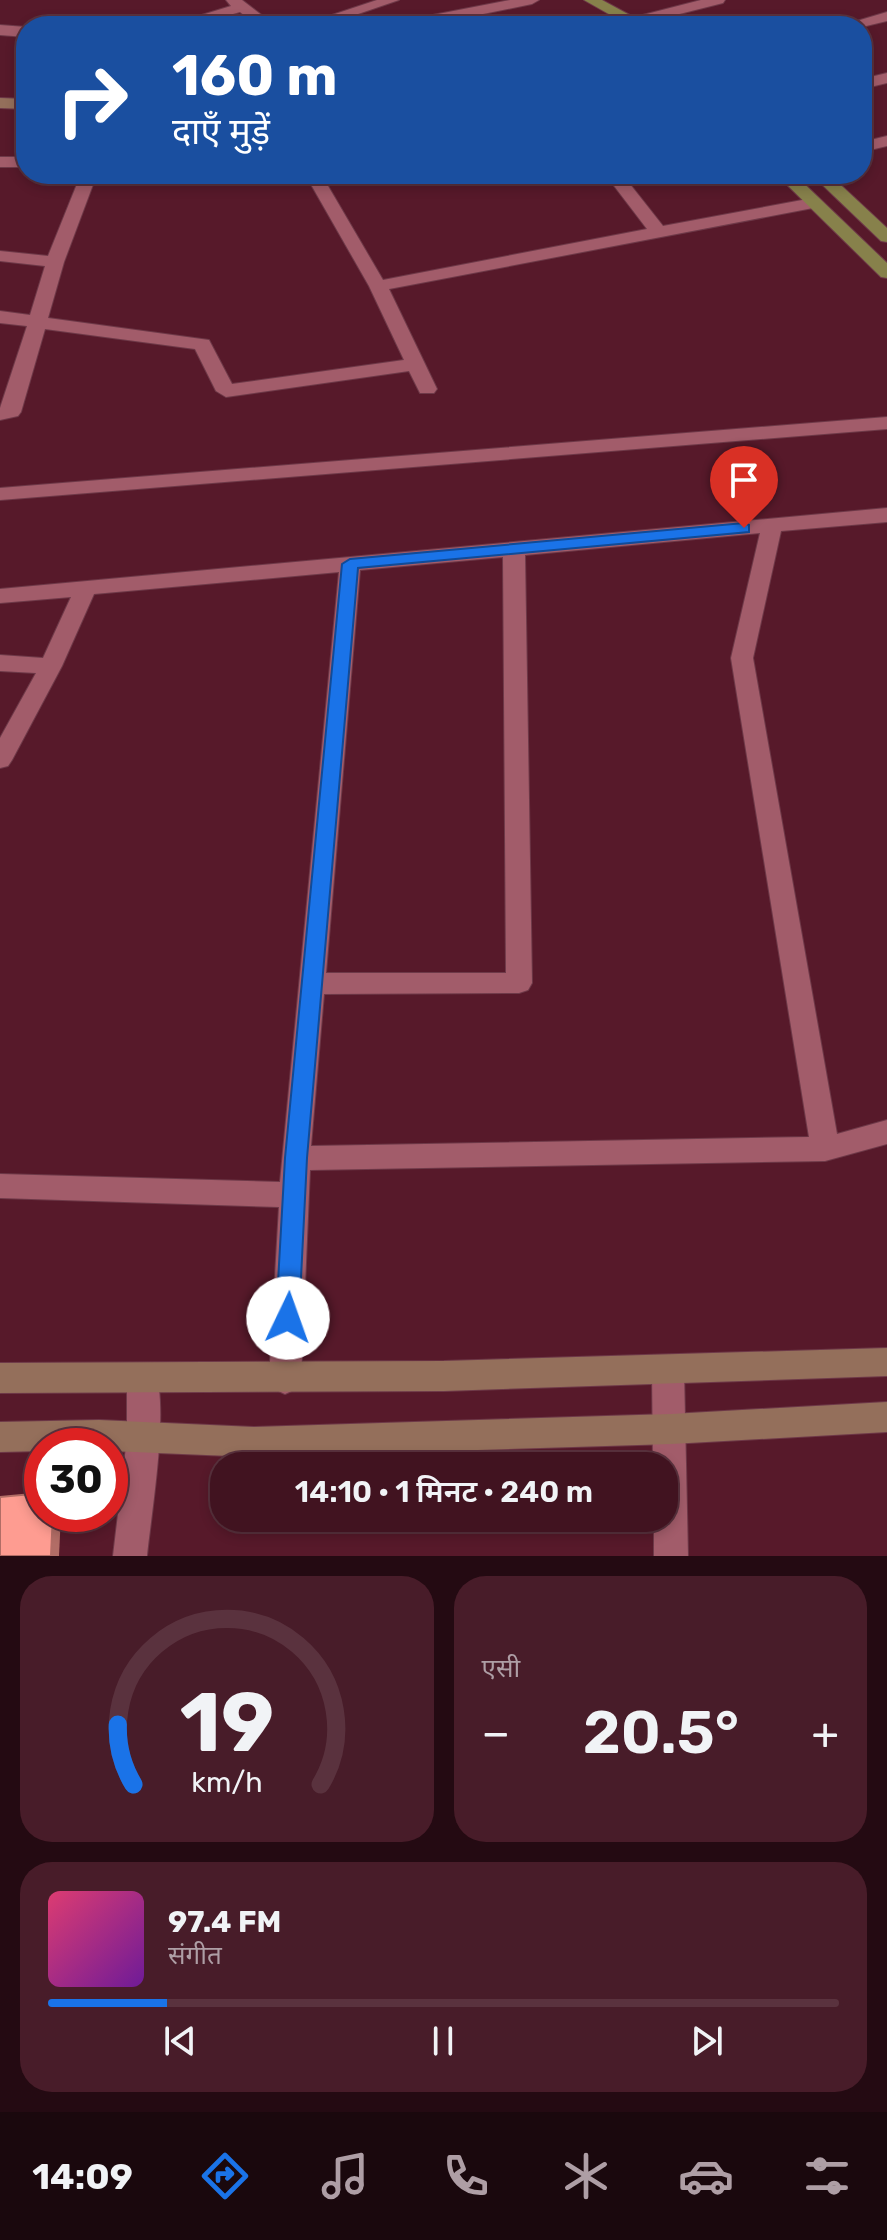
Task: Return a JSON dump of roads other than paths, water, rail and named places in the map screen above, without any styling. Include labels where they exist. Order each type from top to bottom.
[{"type":"main road","points":[[593,0],[625,16]]},
{"type":"main road","points":[[593,0],[605,16]]},
{"type":"main road","points":[[794,184],[887,273]]},
{"type":"main road","points":[[832,184],[880,222],[887,237]]},
{"type":"street","points":[[340,16],[392,0]]},
{"type":"street","points":[[402,0],[427,16]]},
{"type":"street","points":[[467,16],[532,0]]},
{"type":"street","points":[[663,16],[718,0]]},
{"type":"street","points":[[203,16],[238,4],[254,16]]},
{"type":"street","points":[[0,414],[11,412],[10,384],[38,322],[55,262],[85,184]]},
{"type":"street","points":[[319,184],[378,286],[427,389]]},
{"type":"street","points":[[621,184],[658,232]]},
{"type":"street","points":[[378,286],[813,203]]},
{"type":"street","points":[[0,256],[55,262]]},
{"type":"street","points":[[0,317],[202,344],[226,391],[415,364]]},
{"type":"street","points":[[0,494],[887,423]]},
{"type":"street","points":[[0,596],[887,515]]},
{"type":"street","points":[[772,525],[742,658],[825,1149]]},
{"type":"street","points":[[312,984],[519,983],[514,549]]},
{"type":"street","points":[[285,1379],[296,1158],[350,564]]},
{"type":"street","points":[[0,760],[51,666],[86,588]]},
{"type":"street","points":[[0,663],[51,666]]},
{"type":"street","points":[[296,1158],[825,1149],[887,1132]]},
{"type":"street","points":[[0,1186],[294,1195]]},
{"type":"street","points":[[0,1378],[285,1379],[668,1371],[887,1362]]},
{"type":"street","points":[[668,1371],[671,1556]]},
{"type":"street","points":[[130,1556],[143,1438],[143,1379]]},
{"type":"street","points":[[0,1437],[254,1442],[671,1429],[887,1417]]}]
